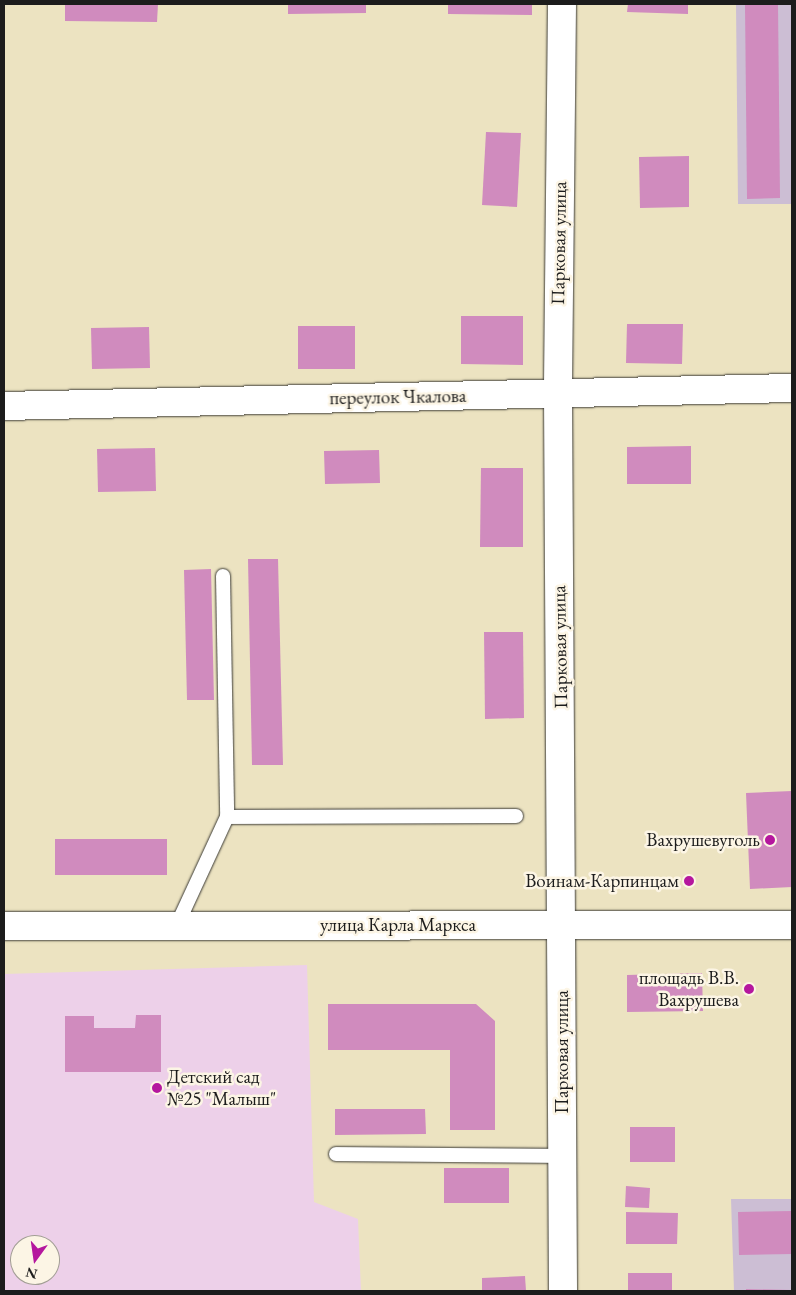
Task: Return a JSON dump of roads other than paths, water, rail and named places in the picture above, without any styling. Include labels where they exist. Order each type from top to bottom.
[{"type":"street","name":"Парковая улица","points":[[562,4],[558,393],[562,925],[562,1291]]},
{"type":"street","name":"переулок Чкалова","points":[[4,406],[792,388]]},
{"type":"street","name":"улица Карла Маркса","points":[[4,926],[792,925]]},
{"type":"lane","points":[[177,925],[228,817],[223,576]]},
{"type":"lane","points":[[228,817],[516,816]]},
{"type":"lane","points":[[336,1154],[562,1156]]},
{"type":"place","name":"Вахрушевуголь","points":[[770,840]]},
{"type":"place","name":"Воинам-Карпинцам","points":[[689,881]]},
{"type":"place","name":"площадь В.В. Вахрушева","points":[[749,989]]},
{"type":"place","name":"Детский сад №25 \"Малыш\"","points":[[157,1088]]}]
